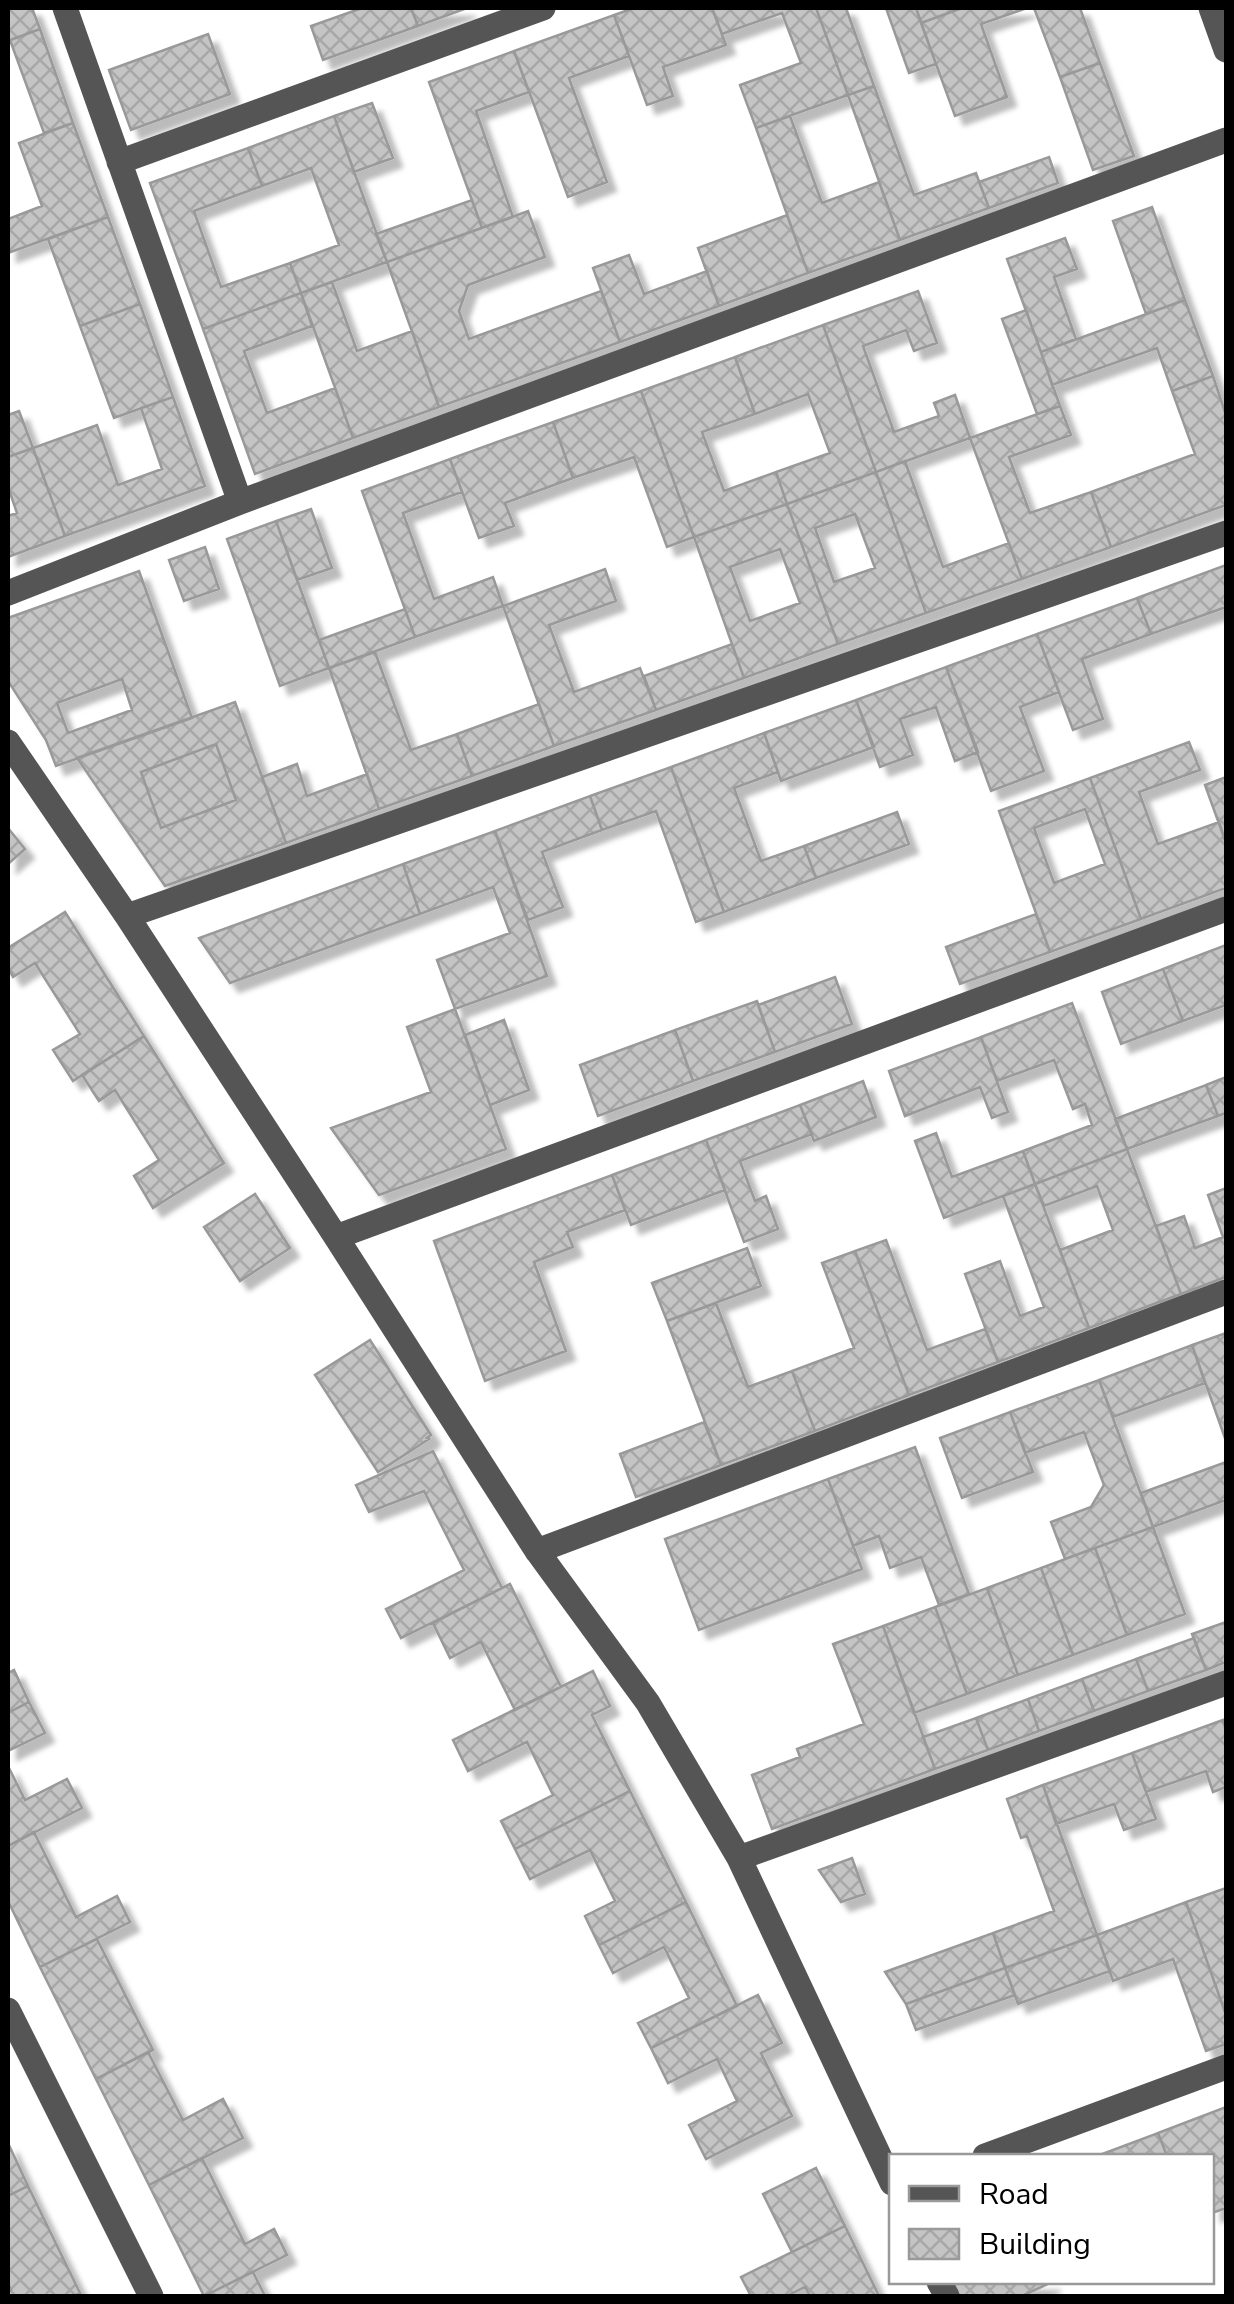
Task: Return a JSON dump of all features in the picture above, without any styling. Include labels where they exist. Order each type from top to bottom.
[{"type":"street","points":[[65,8],[240,502]]},
{"type":"street","points":[[119,162],[542,8]]},
{"type":"street","points":[[1212,8],[1226,44]]},
{"type":"street","points":[[8,593],[240,502],[1226,140]]},
{"type":"street","points":[[126,916],[1226,533]]},
{"type":"street","points":[[8,742],[336,1237],[537,1552],[648,1703],[739,1858],[889,2177]]},
{"type":"street","points":[[336,1237],[1226,908]]},
{"type":"street","points":[[537,1552],[1226,1292]]},
{"type":"street","points":[[739,1858],[1226,1683]]},
{"type":"street","points":[[8,2010],[151,2296]]},
{"type":"street","points":[[991,2154],[1226,2067]]},
{"type":"building","points":[[8,8],[32,8],[40,29],[8,41]]},
{"type":"building","points":[[362,8],[411,8],[418,26],[323,60],[311,26]]},
{"type":"building","points":[[411,8],[467,8],[418,26]]},
{"type":"building","points":[[634,8],[712,8],[726,45],[663,67],[673,96],[647,105],[614,15]]},
{"type":"building","points":[[712,8],[816,8],[848,95],[756,128],[740,85],[801,63],[782,13],[722,34]]},
{"type":"building","points":[[816,8],[846,8],[874,86],[848,95]]},
{"type":"building","points":[[886,8],[916,8],[936,64],[909,73]]},
{"type":"building","points":[[916,8],[962,8],[921,23]]},
{"type":"building","points":[[962,8],[1027,8],[981,24],[1007,97],[955,116],[921,23]]},
{"type":"building","points":[[1034,8],[1080,8],[1100,63],[1060,77]]},
{"type":"building","points":[[614,15],[629,56],[569,78],[607,182],[568,197],[514,51]]},
{"type":"building","points":[[40,29],[73,123],[44,133],[10,40]]},
{"type":"building","points":[[208,34],[230,94],[131,130],[109,70]]},
{"type":"building","points":[[514,51],[529,92],[476,111],[513,217],[482,228],[429,82]]},
{"type":"building","points":[[1100,63],[1134,156],[1093,170],[1060,77]]},
{"type":"building","points":[[874,86],[914,195],[976,173],[989,208],[900,240],[848,95]]},
{"type":"building","points":[[372,103],[393,158],[354,172],[334,116]]},
{"type":"building","points":[[334,116],[387,262],[301,293],[290,263],[339,245],[311,168],[262,186],[248,148]]},
{"type":"building","points":[[790,116],[822,203],[879,182],[900,240],[808,273],[756,128]]},
{"type":"building","points":[[73,123],[108,217],[8,253],[8,219],[42,206],[19,143]]},
{"type":"building","points":[[248,148],[262,186],[194,211],[221,287],[290,263],[301,293],[203,329],[150,183]]},
{"type":"building","points":[[1049,157],[1058,183],[989,208],[979,182]]},
{"type":"building","points":[[472,200],[482,228],[387,262],[376,234]]},
{"type":"building","points":[[1152,207],[1185,300],[1146,314],[1113,221]]},
{"type":"building","points":[[528,211],[545,257],[468,285],[459,311],[469,339],[601,291],[620,342],[439,407],[387,262]]},
{"type":"building","points":[[787,215],[808,273],[719,306],[698,248]]},
{"type":"building","points":[[108,217],[140,304],[80,326],[48,239]]},
{"type":"building","points":[[1065,238],[1077,269],[1054,277],[1076,339],[1041,352],[1007,259]]},
{"type":"building","points":[[629,255],[644,294],[707,271],[719,306],[620,342],[593,268]]},
{"type":"building","points":[[332,282],[357,351],[412,331],[439,407],[353,438],[301,293]]},
{"type":"building","points":[[918,291],[937,343],[914,351],[906,330],[863,346],[894,432],[939,416],[934,403],[955,395],[970,438],[876,472],[823,325]]},
{"type":"building","points":[[301,293],[312,326],[244,351],[267,413],[335,388],[353,438],[255,474],[203,329]]},
{"type":"building","points":[[1185,300],[1213,376],[1172,391],[1157,348],[1052,385],[1041,352]]},
{"type":"building","points":[[140,304],[173,397],[114,418],[80,326]]},
{"type":"building","points":[[1026,310],[1060,406],[1037,414],[1002,319]]},
{"type":"building","points":[[823,325],[876,472],[787,504],[776,472],[830,453],[808,394],[755,414],[735,357]]},
{"type":"building","points":[[735,357],[755,414],[702,432],[724,491],[776,472],[787,504],[694,537],[641,391]]},
{"type":"building","points":[[1213,376],[1226,415],[1226,505],[1111,547],[1091,492],[1195,454],[1172,391]]},
{"type":"building","points":[[641,391],[694,537],[667,547],[634,457],[573,478],[553,422]]},
{"type":"building","points":[[173,397],[205,486],[65,536],[33,448],[97,425],[118,485],[162,469],[141,408]]},
{"type":"building","points":[[1060,406],[1071,435],[1009,457],[1030,513],[1091,492],[1111,547],[1022,579],[970,438]]},
{"type":"building","points":[[19,411],[33,448],[8,457],[8,415]]},
{"type":"building","points":[[553,422],[573,478],[505,503],[514,526],[479,538],[450,459]]},
{"type":"building","points":[[33,448],[65,536],[8,557],[8,516],[17,513],[8,487],[8,457]]},
{"type":"building","points":[[450,459],[462,492],[403,513],[434,599],[493,577],[503,606],[415,637],[362,491]]},
{"type":"building","points":[[905,461],[943,567],[1009,543],[1022,579],[926,613],[876,472]]},
{"type":"building","points":[[876,472],[926,613],[838,644],[787,504]],"holes":[[[855,514],[875,568],[834,582],[815,528]]]},
{"type":"building","points":[[787,504],[838,644],[744,678],[694,537]],"holes":[[[780,549],[800,603],[750,621],[730,567]]]},
{"type":"building","points":[[311,509],[332,568],[297,580],[276,521]]},
{"type":"building","points":[[276,521],[329,668],[280,686],[227,539]]},
{"type":"building","points":[[205,547],[219,589],[184,601],[169,560]]},
{"type":"building","points":[[1226,565],[1226,607],[1151,634],[1137,598]]},
{"type":"building","points":[[605,569],[616,601],[549,625],[574,692],[640,668],[656,710],[554,746],[503,606]]},
{"type":"building","points":[[139,571],[192,718],[56,766],[46,740],[8,681],[8,618]],"holes":[[[122,679],[132,710],[68,733],[57,703]]]},
{"type":"building","points":[[1137,598],[1151,634],[1082,659],[1103,719],[1073,730],[1037,634]]},
{"type":"building","points":[[405,609],[415,637],[329,668],[319,640]]},
{"type":"building","points":[[1037,634],[1059,692],[1020,707],[1044,771],[991,791],[946,667]]},
{"type":"building","points":[[732,644],[744,678],[656,710],[644,676]]},
{"type":"building","points":[[375,652],[411,750],[457,734],[472,776],[379,809],[329,668]]},
{"type":"building","points":[[946,667],[978,752],[955,761],[936,707],[900,719],[913,755],[880,767],[856,700]]},
{"type":"building","points":[[856,700],[874,747],[781,781],[764,733]]},
{"type":"building","points":[[235,702],[286,843],[165,886],[77,758]],"holes":[[[216,744],[236,800],[161,828],[141,772]]]},
{"type":"building","points":[[539,704],[554,746],[472,776],[457,734]]},
{"type":"building","points":[[764,733],[778,772],[734,788],[761,861],[804,846],[816,878],[724,912],[671,767]]},
{"type":"building","points":[[1189,742],[1200,770],[1139,792],[1158,844],[1219,822],[1226,843],[1226,888],[1141,919],[1090,778]]},
{"type":"building","points":[[216,744],[236,800],[161,828],[141,772]]},
{"type":"building","points":[[297,764],[307,796],[367,774],[379,809],[286,843],[262,777]]},
{"type":"building","points":[[671,767],[724,912],[696,922],[656,811],[602,830],[590,796]]},
{"type":"building","points":[[1226,777],[1226,843],[1205,785]]},
{"type":"building","points":[[1090,778],[1141,919],[1050,952],[999,811]],"holes":[[[1085,809],[1105,864],[1054,883],[1034,828]]]},
{"type":"building","points":[[590,796],[602,830],[542,852],[563,907],[528,920],[495,831]]},
{"type":"building","points":[[897,812],[909,844],[816,878],[804,846]]},
{"type":"building","points":[[8,828],[25,849],[8,864]]},
{"type":"building","points":[[495,831],[547,976],[455,1009],[437,960],[510,933],[493,887],[420,914],[403,864]]},
{"type":"building","points":[[403,864],[420,914],[230,983],[199,938]]},
{"type":"building","points":[[65,912],[144,1036],[73,1081],[53,1050],[80,1034],[35,963],[13,977],[8,968],[8,948]]},
{"type":"building","points":[[1036,914],[1050,952],[960,984],[946,947]]},
{"type":"building","points":[[1226,945],[1226,1005],[1183,1021],[1163,969]]},
{"type":"building","points":[[1163,969],[1183,1021],[1121,1044],[1102,992]]},
{"type":"building","points":[[835,977],[852,1024],[775,1052],[758,1005]]},
{"type":"building","points":[[757,1001],[775,1052],[693,1081],[675,1030]]},
{"type":"building","points":[[1072,1003],[1127,1149],[1035,1184],[1023,1151],[1092,1125],[1085,1104],[1073,1109],[1054,1060],[997,1081],[981,1037]]},
{"type":"building","points":[[455,1009],[506,1149],[379,1195],[331,1128],[431,1092],[407,1027]]},
{"type":"building","points":[[504,1020],[529,1090],[490,1105],[465,1035]]},
{"type":"building","points":[[675,1030],[693,1081],[598,1116],[580,1065]]},
{"type":"building","points":[[144,1036],[224,1163],[153,1208],[134,1176],[159,1160],[115,1090],[99,1101],[82,1075]]},
{"type":"building","points":[[981,1037],[1008,1112],[992,1118],[980,1087],[905,1116],[889,1071]]},
{"type":"building","points":[[1226,1077],[1226,1113],[1218,1116],[1206,1085]]},
{"type":"building","points":[[863,1081],[876,1117],[814,1141],[800,1105]]},
{"type":"building","points":[[1206,1085],[1218,1116],[1127,1149],[1115,1119]]},
{"type":"building","points":[[800,1105],[812,1134],[740,1161],[755,1201],[766,1196],[778,1229],[744,1242],[706,1140]]},
{"type":"building","points":[[936,1133],[952,1177],[1023,1151],[1035,1184],[944,1218],[915,1141]]},
{"type":"building","points":[[706,1140],[725,1190],[631,1225],[612,1175]]},
{"type":"building","points":[[1127,1149],[1181,1294],[1089,1328],[1060,1250],[1113,1230],[1097,1186],[1044,1206],[1035,1184]]},
{"type":"building","points":[[612,1175],[625,1210],[567,1232],[573,1247],[534,1262],[566,1351],[485,1381],[434,1241]]},
{"type":"building","points":[[1035,1184],[1089,1328],[998,1362],[965,1274],[1000,1261],[1020,1316],[1044,1307],[1003,1196]]},
{"type":"building","points":[[1226,1188],[1226,1277],[1181,1294],[1156,1226],[1184,1216],[1195,1248],[1223,1237],[1208,1195]]},
{"type":"building","points":[[255,1194],[290,1248],[240,1281],[204,1227]]},
{"type":"building","points":[[886,1240],[927,1350],[985,1329],[998,1362],[909,1395],[855,1251]]},
{"type":"building","points":[[747,1248],[761,1286],[667,1321],[652,1283]]},
{"type":"building","points":[[855,1251],[909,1395],[815,1431],[792,1371],[854,1348],[822,1263]]},
{"type":"building","points":[[716,1303],[748,1387],[792,1371],[815,1431],[721,1465],[667,1321]]},
{"type":"building","points":[[1226,1333],[1226,1441],[1192,1345]]},
{"type":"building","points":[[370,1340],[431,1435],[378,1472],[315,1375]]},
{"type":"building","points":[[1192,1345],[1205,1383],[1113,1417],[1099,1380]]},
{"type":"building","points":[[1099,1380],[1153,1527],[1065,1559],[1051,1522],[1091,1507],[1104,1485],[1084,1432],[1025,1453],[1010,1412]]},
{"type":"building","points":[[1010,1412],[1033,1472],[962,1498],[940,1438]]},
{"type":"building","points":[[704,1422],[721,1465],[636,1497],[620,1454]]},
{"type":"building","points":[[915,1447],[969,1594],[939,1605],[921,1557],[890,1568],[879,1536],[853,1546],[828,1479]]},
{"type":"building","points":[[433,1451],[502,1588],[401,1638],[386,1609],[464,1570],[424,1491],[369,1512],[356,1485]]},
{"type":"building","points":[[1226,1462],[1226,1500],[1153,1527],[1141,1493]]},
{"type":"building","points":[[828,1479],[862,1569],[699,1630],[665,1539]]},
{"type":"building","points":[[1153,1527],[1185,1614],[1127,1635],[1095,1548]]},
{"type":"building","points":[[1095,1548],[1127,1635],[1073,1655],[1041,1568]]},
{"type":"building","points":[[1041,1568],[1073,1655],[1018,1675],[987,1588]]},
{"type":"building","points":[[510,1584],[561,1687],[515,1710],[481,1642],[450,1658],[433,1623]]},
{"type":"building","points":[[987,1588],[1018,1675],[967,1694],[935,1607]]},
{"type":"building","points":[[935,1607],[967,1694],[914,1713],[883,1626]]},
{"type":"building","points":[[1226,1622],[1226,1662],[1206,1670],[1192,1634]]},
{"type":"building","points":[[883,1626],[935,1769],[772,1829],[752,1775],[800,1757],[797,1749],[864,1724],[833,1644]]},
{"type":"building","points":[[1194,1638],[1206,1670],[1148,1691],[1136,1659]]},
{"type":"building","points":[[1136,1659],[1148,1691],[1094,1711],[1082,1679]]},
{"type":"building","points":[[14,1670],[29,1702],[8,1713],[8,1673]]},
{"type":"building","points":[[593,1671],[610,1706],[592,1715],[630,1791],[515,1849],[501,1821],[553,1795],[527,1742],[468,1771],[453,1740]]},
{"type":"building","points":[[1082,1679],[1094,1711],[1039,1731],[1028,1699]]},
{"type":"building","points":[[1028,1699],[1039,1731],[988,1750],[976,1718]]},
{"type":"building","points":[[29,1702],[45,1733],[8,1751],[8,1713]]},
{"type":"building","points":[[976,1718],[988,1750],[935,1769],[923,1737]]},
{"type":"building","points":[[1223,1720],[1226,1787],[1213,1792],[1206,1771],[1146,1792],[1132,1753]]},
{"type":"building","points":[[1132,1753],[1156,1819],[1124,1830],[1114,1804],[1056,1824],[1043,1785]]},
{"type":"building","points":[[8,1766],[25,1800],[67,1779],[82,1808],[8,1846]]},
{"type":"building","points":[[1043,1785],[1097,1935],[1005,1968],[993,1933],[1054,1911],[1027,1836],[1021,1838],[1007,1799]]},
{"type":"building","points":[[630,1791],[686,1902],[599,1945],[585,1916],[615,1901],[590,1850],[530,1879],[515,1849]]},
{"type":"building","points":[[34,1832],[76,1917],[117,1896],[130,1922],[40,1967],[8,1901],[8,1846]]},
{"type":"building","points":[[852,1858],[865,1894],[841,1902],[819,1870]]},
{"type":"building","points":[[1226,1888],[1226,2015],[1186,1902]]},
{"type":"building","points":[[686,1902],[737,2006],[651,2048],[638,2023],[689,1998],[664,1947],[613,1973],[599,1945]]},
{"type":"building","points":[[1186,1902],[1226,2015],[1226,2044],[1206,2051],[1173,1959],[1113,1981],[1097,1935]]},
{"type":"building","points":[[993,1933],[1005,1968],[906,2004],[885,1972]]},
{"type":"building","points":[[1097,1935],[1110,1971],[1018,2004],[1005,1968]]},
{"type":"building","points":[[97,1939],[153,2050],[96,2079],[40,1967]]},
{"type":"building","points":[[1005,1968],[1015,1995],[916,2030],[906,2004]]},
{"type":"building","points":[[758,1995],[782,2043],[761,2053],[792,2116],[706,2159],[689,2125],[737,2101],[717,2059],[668,2083],[651,2048]]},
{"type":"building","points":[[148,2052],[183,2120],[223,2099],[243,2138],[149,2185],[96,2079]]},
{"type":"building","points":[[1226,2107],[1226,2208],[1214,2212],[1214,2154],[1166,2154],[1158,2133]]},
{"type":"building","points":[[1158,2133],[1166,2154],[1102,2154]]},
{"type":"building","points":[[8,2143],[28,2186],[8,2196]]},
{"type":"building","points":[[202,2158],[245,2244],[274,2229],[287,2255],[204,2296],[149,2185]]},
{"type":"building","points":[[816,2168],[845,2226],[792,2252],[763,2194]]},
{"type":"building","points":[[28,2186],[80,2293],[74,2296],[8,2296],[8,2196]]},
{"type":"building","points":[[845,2226],[879,2296],[810,2296],[805,2287],[787,2296],[751,2296],[741,2277]]},
{"type":"building","points":[[253,2272],[265,2296],[204,2296]]},
{"type":"building","points":[[949,2284],[1048,2284],[1022,2296],[955,2296]]}]
